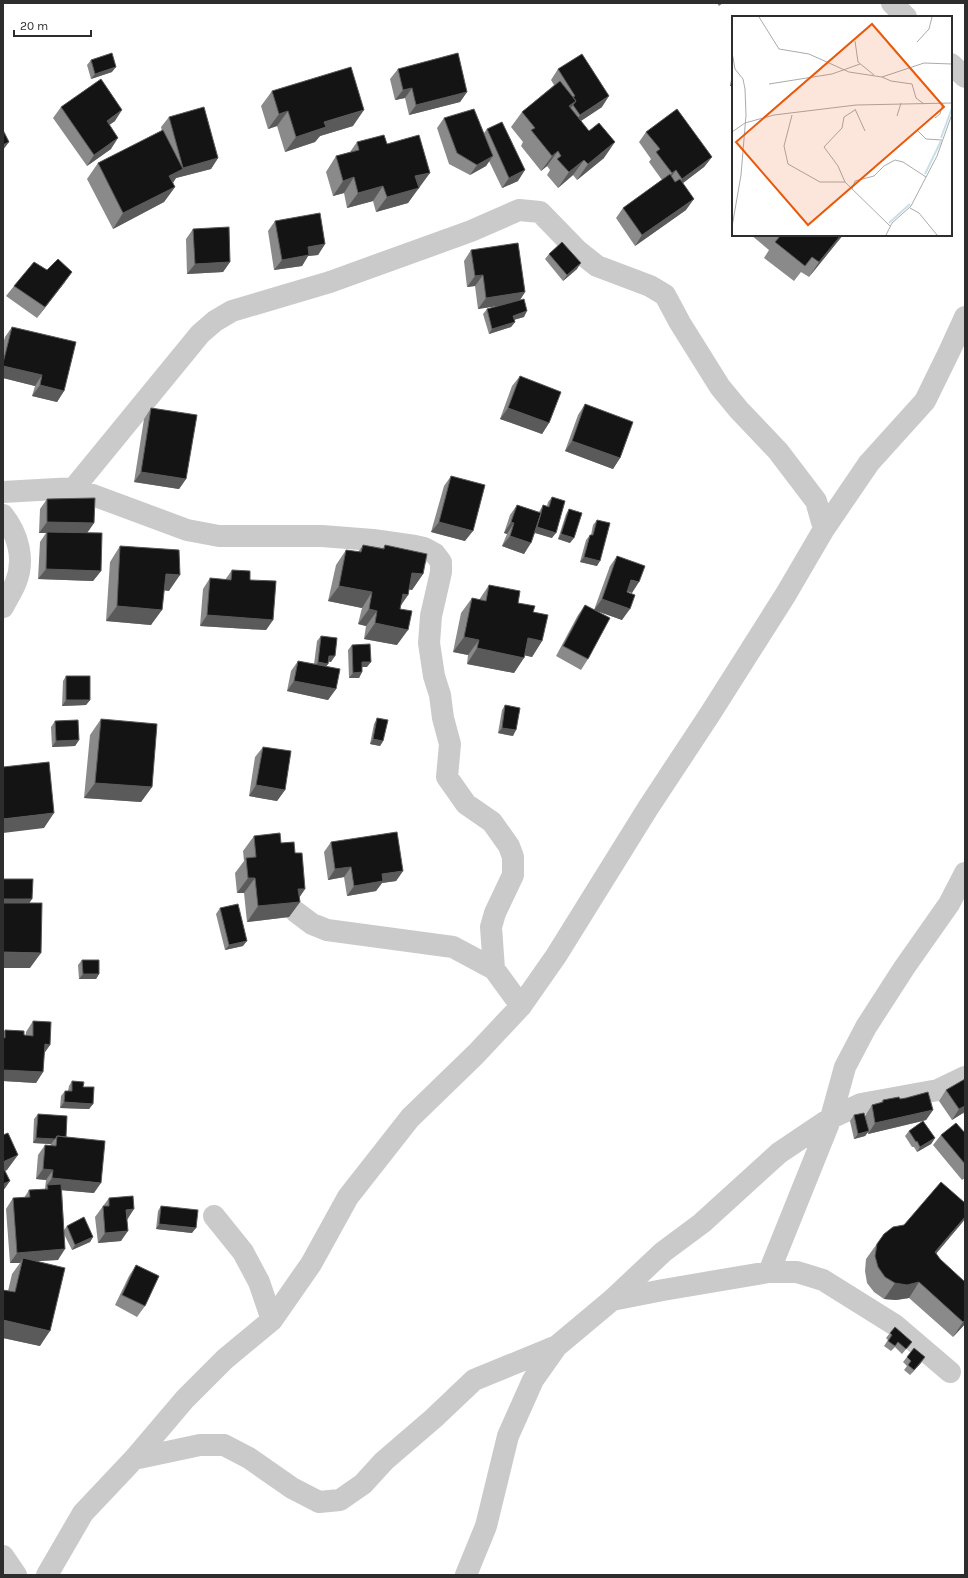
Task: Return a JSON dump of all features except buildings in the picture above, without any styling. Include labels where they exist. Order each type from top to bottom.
[{"type":"street","points":[[892,3],[905,16]]},
{"type":"street","points":[[952,65],[965,76]]},
{"type":"street","points":[[74,488],[200,334],[214,321],[232,311],[330,282],[471,231],[519,210],[540,212],[578,251],[597,266],[650,286],[665,295],[680,323],[720,387],[778,452],[816,501],[824,529]]},
{"type":"street","points":[[47,1575],[83,1513],[134,1459],[185,1399],[225,1359],[272,1320],[311,1264],[348,1196],[410,1118],[476,1054],[522,1006],[556,956],[648,808],[786,594],[824,529],[869,463],[925,400],[950,352],[965,317]]},
{"type":"street","points":[[3,492],[74,488],[187,530],[219,536],[322,536],[373,540],[424,548],[435,554],[440,562],[441,572],[431,616],[429,643],[434,676],[440,695],[443,718],[450,744],[448,777],[466,804],[492,822],[509,846],[513,857],[513,875],[495,913],[491,927],[494,969]]},
{"type":"street","points":[[3,515],[9,523],[18,542],[20,560],[16,581],[3,607]]},
{"type":"street","points":[[769,1272],[831,1118],[845,1067],[866,1027],[904,968],[949,904],[965,873]]},
{"type":"street","points":[[296,912],[312,924],[327,930],[453,947],[494,969],[522,1006]]},
{"type":"street","points":[[466,1575],[486,1526],[508,1436],[533,1380],[558,1346],[612,1300],[663,1252],[702,1223],[779,1153],[831,1118],[861,1104],[938,1090],[965,1077]]},
{"type":"street","points":[[214,1216],[243,1252],[258,1282],[272,1320]]},
{"type":"street","points":[[612,1300],[769,1272],[797,1272],[823,1280],[895,1325],[950,1372]]},
{"type":"street","points":[[134,1459],[200,1445],[224,1445],[249,1458],[292,1488],[319,1502],[340,1500],[364,1484],[384,1461],[434,1418],[474,1380],[558,1346]]},
{"type":"street","points":[[3,1556],[16,1575]]}]
